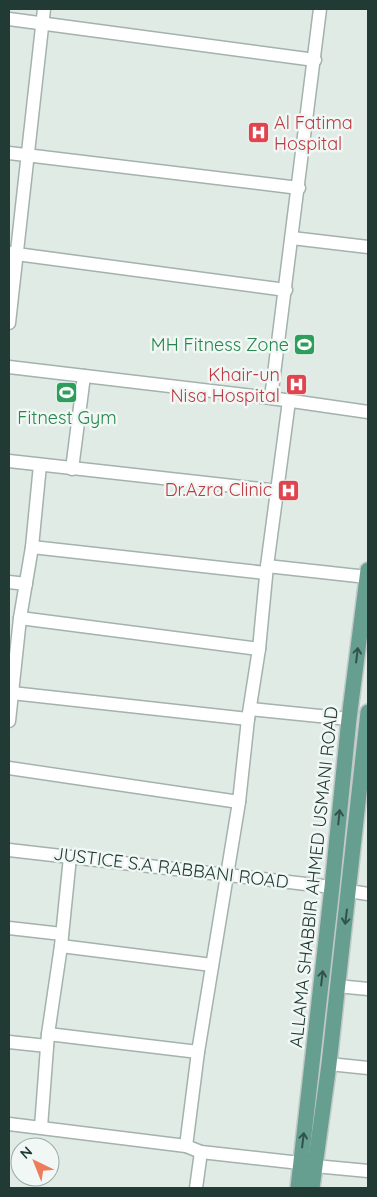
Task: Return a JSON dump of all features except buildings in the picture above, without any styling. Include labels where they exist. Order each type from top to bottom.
[{"type":"main road","name":"ALLAMA SHABBIR AHMED USMANI ROAD","points":[[312,1188],[308,1164],[332,887],[368,573]]},
{"type":"main road","name":"ALLAMA SHABBIR AHMED USMANI ROAD","points":[[298,1188],[308,1164],[329,1064],[368,712]]},
{"type":"street","points":[[9,323],[13,253],[28,155],[44,9]]},
{"type":"street","points":[[272,398],[320,9]]},
{"type":"street","points":[[9,18],[314,60]]},
{"type":"street","points":[[9,153],[299,188]]},
{"type":"street","points":[[292,238],[368,248]]},
{"type":"street","points":[[13,253],[286,290]]},
{"type":"street","points":[[9,367],[272,398],[368,412]]},
{"type":"street","points":[[72,469],[84,376]]},
{"type":"street","points":[[186,1146],[198,1052],[239,802],[289,401]]},
{"type":"street","points":[[9,461],[278,491]]},
{"type":"street","points":[[9,721],[12,693],[12,655],[32,547],[40,465]]},
{"type":"street","points":[[32,547],[267,570],[368,573]]},
{"type":"street","points":[[9,582],[26,584]]},
{"type":"street","points":[[20,618],[259,649]]},
{"type":"street","points":[[12,693],[249,714],[350,719]]},
{"type":"street","points":[[9,768],[239,802]]},
{"type":"street","name":"JUSTICE S.A RABBANI ROAD","points":[[9,850],[332,887]]},
{"type":"street","points":[[41,1127],[48,1040],[62,940],[70,857]]},
{"type":"street","points":[[349,891],[368,894]]},
{"type":"street","points":[[9,928],[62,940],[212,965]]},
{"type":"street","points":[[337,986],[368,989]]},
{"type":"street","points":[[9,1042],[48,1040],[198,1052]]},
{"type":"street","points":[[329,1064],[368,1068]]},
{"type":"street","points":[[9,1124],[186,1146],[201,1152],[368,1171]]},
{"type":"street","points":[[196,1188],[201,1152]]},
{"type":"place","name":"Al Fatima Hospital","points":[[258,133]]},
{"type":"place","name":"MH Fitness Zone","points":[[305,345]]},
{"type":"place","name":"Khair-un Nisa Hospital","points":[[296,385]]},
{"type":"place","name":"Fitnest Gym","points":[[67,393]]},
{"type":"place","name":"Dr.Azra Clinic","points":[[288,490]]}]
